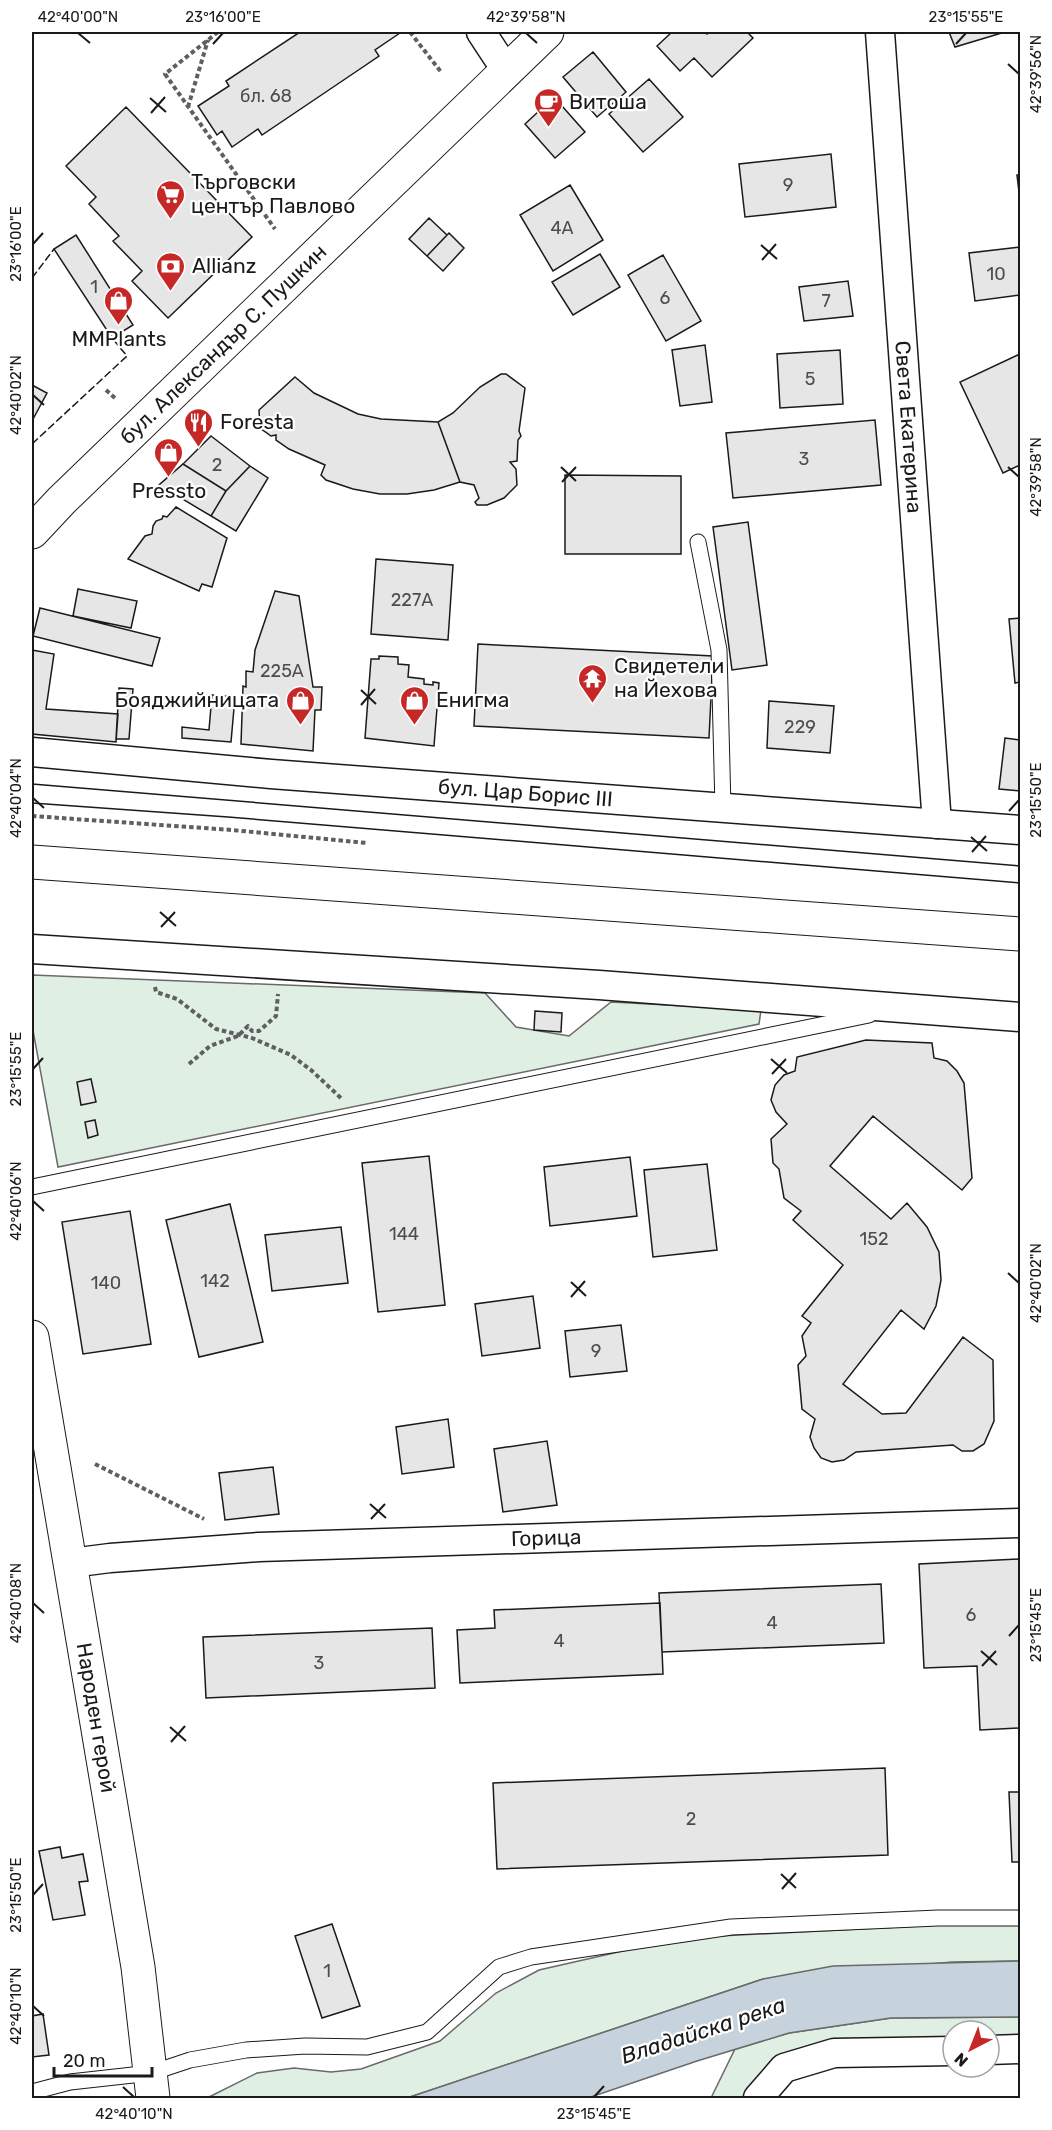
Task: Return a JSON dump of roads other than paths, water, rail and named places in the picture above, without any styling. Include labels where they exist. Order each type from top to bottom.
[{"type":"main road","name":"бул. Александър С. Пушкин","points":[[32,532],[69,493],[547,32]]},
{"type":"main road","points":[[32,862],[1020,934]]},
{"type":"main road","name":"Народен герой","points":[[32,1337],[39,1427],[71,1563],[138,1967],[152,2086]]},
{"type":"street","points":[[481,32],[506,70]]},
{"type":"street","name":"Света Екатерина","points":[[880,32],[937,824]]},
{"type":"street","name":"бул. Цар Борис III","points":[[32,752],[270,774],[1020,830]]},
{"type":"street","points":[[32,948],[611,986],[1020,1017]]},
{"type":"street","name":"Горица","points":[[71,1563],[259,1547],[1020,1523]]},
{"type":"street","points":[[1001,2050],[1020,2049]]},
{"type":"street","points":[[758,2098],[784,2068],[834,2053],[941,2051]]},
{"type":"lane","points":[[698,542],[719,650],[723,808]]},
{"type":"lane","points":[[32,1187],[904,1007]]},
{"type":"lane","points":[[32,2092],[70,2082],[152,2086],[190,2060],[246,2050],[305,2046],[367,2047],[428,2032],[499,1966],[531,1957],[732,1927],[938,1918],[1020,1918]]},
{"type":"water","name":"Владайска река","points":[[1020,1961],[1020,2017],[891,2018],[789,2033],[588,2098],[407,2098],[763,1979],[833,1966]]},
{"type":"tram line","points":[[32,784],[1020,866]]},
{"type":"tram line","points":[[32,803],[228,817],[1020,883]]},
{"type":"place","name":"Витоша","points":[[548,128]]},
{"type":"place","name":"Търговски център Павлово","points":[[170,220]]},
{"type":"place","name":"Allianz","points":[[171,292]]},
{"type":"place","name":"MMPlants","points":[[119,326]]},
{"type":"place","name":"Foresta","points":[[199,448]]},
{"type":"place","name":"Pressto","points":[[169,478]]},
{"type":"place","name":"Свидетели на Йехова","points":[[593,704]]},
{"type":"place","name":"Бояджийницата","points":[[300,726]]},
{"type":"place","name":"Енигма","points":[[415,726]]}]
